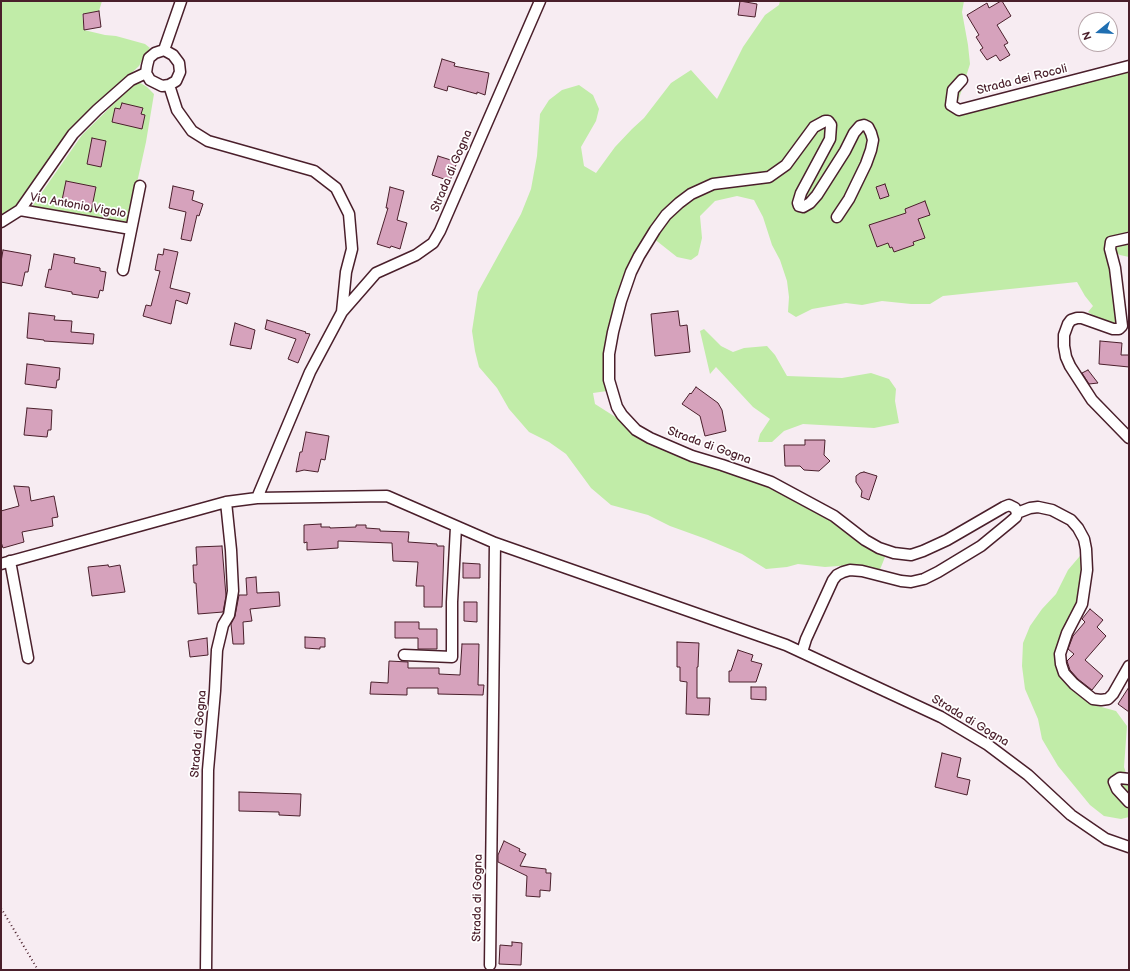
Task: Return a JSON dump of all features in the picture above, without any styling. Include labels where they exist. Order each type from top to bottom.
[{"type":"street","points":[[164,50],[181,1]]},
{"type":"street","name":"Strada di Gogna","points":[[257,498],[310,372],[342,312],[376,273],[416,255],[433,243],[437,237],[540,1]]},
{"type":"street","points":[[164,50],[173,55],[179,63],[180,72],[176,81],[169,85],[162,86],[150,80],[146,73],[150,58],[155,53],[164,50]]},
{"type":"street","name":"Strada dei Rocoli","points":[[962,80],[953,90],[951,105],[959,110],[1129,66]]},
{"type":"street","name":"Via Antonio Vigolo","points":[[1,222],[20,210],[73,134],[97,110],[131,80],[146,73]]},
{"type":"street","name":"Strada di Gogna","points":[[169,85],[177,110],[192,131],[208,141],[314,171],[336,188],[349,214],[352,249],[346,272],[342,312]]},
{"type":"street","name":"Strada di Gogna","points":[[837,217],[849,199],[871,150],[873,140],[868,127],[864,125],[860,126],[854,133],[845,151],[817,196],[803,207],[799,206],[798,203],[801,193],[830,139],[831,125],[825,121],[814,127],[786,165],[769,177],[713,184],[692,194],[679,203],[666,215],[655,230],[631,272],[613,332],[609,380],[617,407],[622,415],[636,430],[650,438],[692,456],[771,482],[834,516],[865,540],[879,548],[894,553],[911,554],[923,551],[947,540],[1009,505],[1015,508],[1017,512],[1034,508],[1052,510],[1071,520],[1078,528],[1086,549],[1084,598],[1067,633],[1060,654],[1064,673],[1080,689],[1093,698],[1101,700],[1108,699],[1113,694],[1129,666]]},
{"type":"street","name":"Via Antonio Vigolo","points":[[123,270],[140,186]]},
{"type":"street","name":"Via Antonio Vigolo","points":[[20,210],[131,229]]},
{"type":"street","points":[[1129,238],[1111,242],[1110,249],[1117,283],[1122,326],[1119,329],[1113,329],[1082,318],[1077,318],[1071,320],[1064,335],[1066,357],[1070,366],[1092,400],[1129,438]]},
{"type":"street","name":"Strada di Gogna","points":[[771,482],[774,479],[787,482]]},
{"type":"street","name":"Strada di Gogna","points":[[28,658],[5,563],[226,502],[257,498],[387,496],[495,544],[786,645],[941,716],[988,745],[1028,775],[1071,815],[1088,825],[1106,839],[1129,847]]},
{"type":"street","name":"Strada di Gogna","points":[[206,970],[208,770],[217,650],[223,625],[228,615],[233,591],[231,550],[226,502]]},
{"type":"street","points":[[802,652],[806,639],[833,580],[837,575],[850,570],[862,571],[901,581],[911,582],[924,579],[981,546],[1016,517],[1017,512]]},
{"type":"street","points":[[404,655],[452,657],[452,602],[456,527]]},
{"type":"street","name":"Strada di Gogna","points":[[490,965],[495,544]]},
{"type":"street","points":[[1129,779],[1120,778],[1114,782],[1117,790],[1129,802]]},
{"type":"street","name":"Strada di Gogna","points":[[1088,825],[1129,840]]},
{"type":"path","points":[[1,908],[38,970]]},
{"type":"green space","points":[[1,1],[102,1],[99,11],[82,14],[84,30],[116,36],[145,44],[150,48],[139,66],[72,130],[8,219],[1,223]]},
{"type":"green space","points":[[780,1],[964,1],[962,12],[970,64],[956,108],[959,110],[1129,71],[1129,257],[1120,255],[1110,250],[1123,322],[1113,329],[1088,312],[1093,306],[1077,282],[943,296],[930,304],[882,301],[862,305],[846,303],[812,309],[796,317],[788,312],[789,297],[787,281],[780,260],[772,245],[763,217],[754,200],[737,196],[715,201],[700,216],[702,238],[698,255],[691,260],[677,257],[653,238],[639,261],[610,331],[614,390],[593,393],[595,404],[617,418],[650,435],[779,487],[885,557],[879,572],[851,565],[825,567],[798,564],[787,567],[766,569],[742,554],[670,526],[648,515],[611,505],[591,488],[566,454],[549,442],[529,432],[509,409],[497,388],[479,367],[475,351],[472,331],[478,292],[521,214],[531,189],[537,156],[540,114],[549,100],[562,90],[579,85],[593,95],[599,109],[596,121],[581,147],[584,166],[596,173],[615,147],[644,118],[671,83],[691,70],[717,99],[743,47],[765,15],[779,5]]},
{"type":"green space","points":[[137,81],[147,87],[154,94],[146,142],[127,228],[31,208],[82,135]]},
{"type":"green space","points":[[704,329],[721,346],[733,352],[744,348],[767,346],[775,355],[787,376],[842,378],[871,373],[889,379],[896,389],[895,401],[899,423],[874,428],[803,424],[784,431],[772,442],[758,442],[760,434],[770,419],[753,407],[716,367],[710,374],[700,331]]},
{"type":"green space","points":[[1085,550],[1080,609],[1059,639],[1058,660],[1082,696],[1094,705],[1116,711],[1127,726],[1124,767],[1129,782],[1129,817],[1121,819],[1104,816],[1090,805],[1058,766],[1042,739],[1038,719],[1025,689],[1022,666],[1023,643],[1030,626],[1042,609],[1056,594],[1068,570]]},
{"type":"building","points":[[740,1],[757,4],[755,17],[738,15]]},
{"type":"building","points":[[1001,1],[1011,16],[997,25],[1008,43],[1004,45],[1010,55],[1000,61],[996,55],[987,60],[980,50],[983,48],[976,37],[979,35],[967,15],[987,3],[989,8]]},
{"type":"building","points":[[99,11],[101,27],[84,30],[83,14]]},
{"type":"building","points":[[442,59],[455,63],[454,66],[489,73],[485,95],[448,86],[447,91],[434,87]]},
{"type":"building","points":[[122,103],[143,108],[141,114],[145,115],[142,129],[112,122],[115,108],[120,109]]},
{"type":"building","points":[[92,138],[106,141],[101,167],[87,164]]},
{"type":"building","points":[[438,156],[457,162],[450,181],[432,175]]},
{"type":"building","points":[[66,181],[96,187],[91,212],[61,205]]},
{"type":"building","points":[[885,184],[889,196],[880,199],[876,187]]},
{"type":"building","points":[[173,186],[194,191],[192,200],[203,204],[199,216],[197,215],[191,241],[181,239],[186,212],[169,208]]},
{"type":"building","points":[[390,187],[404,191],[397,220],[407,223],[400,249],[377,244],[388,208],[386,208]]},
{"type":"building","points":[[925,201],[930,215],[918,219],[925,238],[913,242],[914,245],[894,252],[888,243],[877,247],[869,225],[906,213],[905,209]]},
{"type":"building","points":[[164,249],[178,252],[170,288],[190,293],[187,304],[176,300],[171,324],[143,316],[146,305],[151,306],[160,271],[155,270],[158,254],[163,255]]},
{"type":"building","points":[[3,250],[31,255],[28,272],[25,272],[22,286],[1,282],[1,262]]},
{"type":"building","points":[[54,254],[75,258],[74,263],[100,268],[100,271],[106,272],[103,291],[100,290],[98,298],[72,294],[72,292],[45,287],[49,269],[51,270]]},
{"type":"building","points":[[678,311],[680,326],[687,325],[690,352],[655,356],[651,314]]},
{"type":"building","points":[[29,313],[55,316],[54,320],[72,321],[71,332],[94,334],[93,344],[44,341],[27,338]]},
{"type":"building","points":[[267,320],[310,334],[298,363],[288,359],[296,339],[265,329]]},
{"type":"building","points":[[235,323],[255,330],[251,349],[230,345]]},
{"type":"building","points":[[1100,341],[1122,343],[1121,355],[1129,355],[1129,367],[1099,364]]},
{"type":"building","points":[[27,364],[60,368],[59,380],[57,380],[56,388],[25,384]]},
{"type":"building","points":[[1088,370],[1098,383],[1089,384],[1082,373]]},
{"type":"building","points":[[696,387],[718,403],[722,410],[726,431],[705,436],[700,416],[682,404]]},
{"type":"building","points":[[27,408],[52,410],[51,430],[48,430],[47,437],[24,435]]},
{"type":"building","points":[[306,432],[329,436],[325,460],[321,459],[318,472],[304,470],[296,472]]},
{"type":"building","points":[[805,440],[825,440],[824,455],[830,461],[819,471],[804,470],[800,466],[785,466],[784,445],[805,445]]},
{"type":"building","points":[[864,472],[877,476],[869,500],[861,497],[862,491],[856,482],[856,476]]},
{"type":"building","points":[[14,486],[29,487],[31,501],[54,496],[58,517],[52,518],[53,526],[22,532],[24,542],[3,548],[1,542],[1,511],[19,506]]},
{"type":"building","points":[[321,524],[321,527],[330,528],[366,525],[366,528],[380,529],[380,531],[409,532],[408,542],[437,544],[437,546],[444,546],[442,607],[424,607],[424,586],[416,586],[418,562],[393,561],[392,543],[338,541],[338,548],[307,550],[307,542],[304,543],[304,525]]},
{"type":"building","points":[[222,546],[226,596],[223,612],[198,614],[193,565],[197,565],[196,547]]},
{"type":"building","points":[[463,563],[480,564],[480,578],[463,578]]},
{"type":"building","points":[[108,565],[109,567],[120,565],[125,592],[92,596],[88,567]]},
{"type":"building","points":[[256,577],[257,593],[279,592],[280,606],[250,609],[252,621],[243,622],[244,644],[233,644],[231,624],[235,616],[239,595],[247,595],[246,578]]},
{"type":"building","points":[[464,602],[477,602],[477,622],[464,621]]},
{"type":"building","points":[[1090,609],[1103,620],[1097,627],[1106,636],[1085,660],[1103,676],[1092,690],[1078,679],[1070,670],[1067,661],[1074,654],[1068,649],[1073,636],[1085,622],[1082,619]]},
{"type":"building","points":[[395,622],[419,622],[419,629],[437,629],[437,649],[418,649],[418,638],[395,638]]},
{"type":"building","points":[[305,637],[325,638],[325,647],[320,647],[320,649],[305,648]]},
{"type":"building","points":[[207,638],[208,655],[190,657],[188,641]]},
{"type":"building","points":[[677,642],[699,643],[697,698],[710,698],[709,715],[686,714],[687,682],[680,681],[680,667],[677,667]]},
{"type":"building","points":[[462,644],[479,644],[478,685],[484,685],[483,695],[438,694],[438,688],[407,688],[407,695],[370,694],[371,682],[388,683],[389,661],[408,662],[408,668],[439,668],[439,674],[460,675]]},
{"type":"building","points":[[738,650],[753,655],[751,661],[762,664],[756,682],[729,682],[729,671],[731,671]]},
{"type":"building","points":[[751,687],[766,687],[766,700],[751,699]]},
{"type":"building","points":[[1129,687],[1129,712],[1118,704]]},
{"type":"building","points":[[942,753],[961,758],[957,777],[970,780],[967,795],[935,787]]},
{"type":"building","points":[[239,792],[301,794],[300,816],[279,815],[279,812],[239,811]]},
{"type":"building","points":[[504,841],[520,849],[519,851],[526,854],[520,866],[546,869],[546,873],[551,873],[550,891],[540,890],[540,897],[526,896],[527,876],[498,862],[498,855]]},
{"type":"building","points":[[512,942],[522,943],[521,965],[499,964],[500,945],[512,946]]}]
